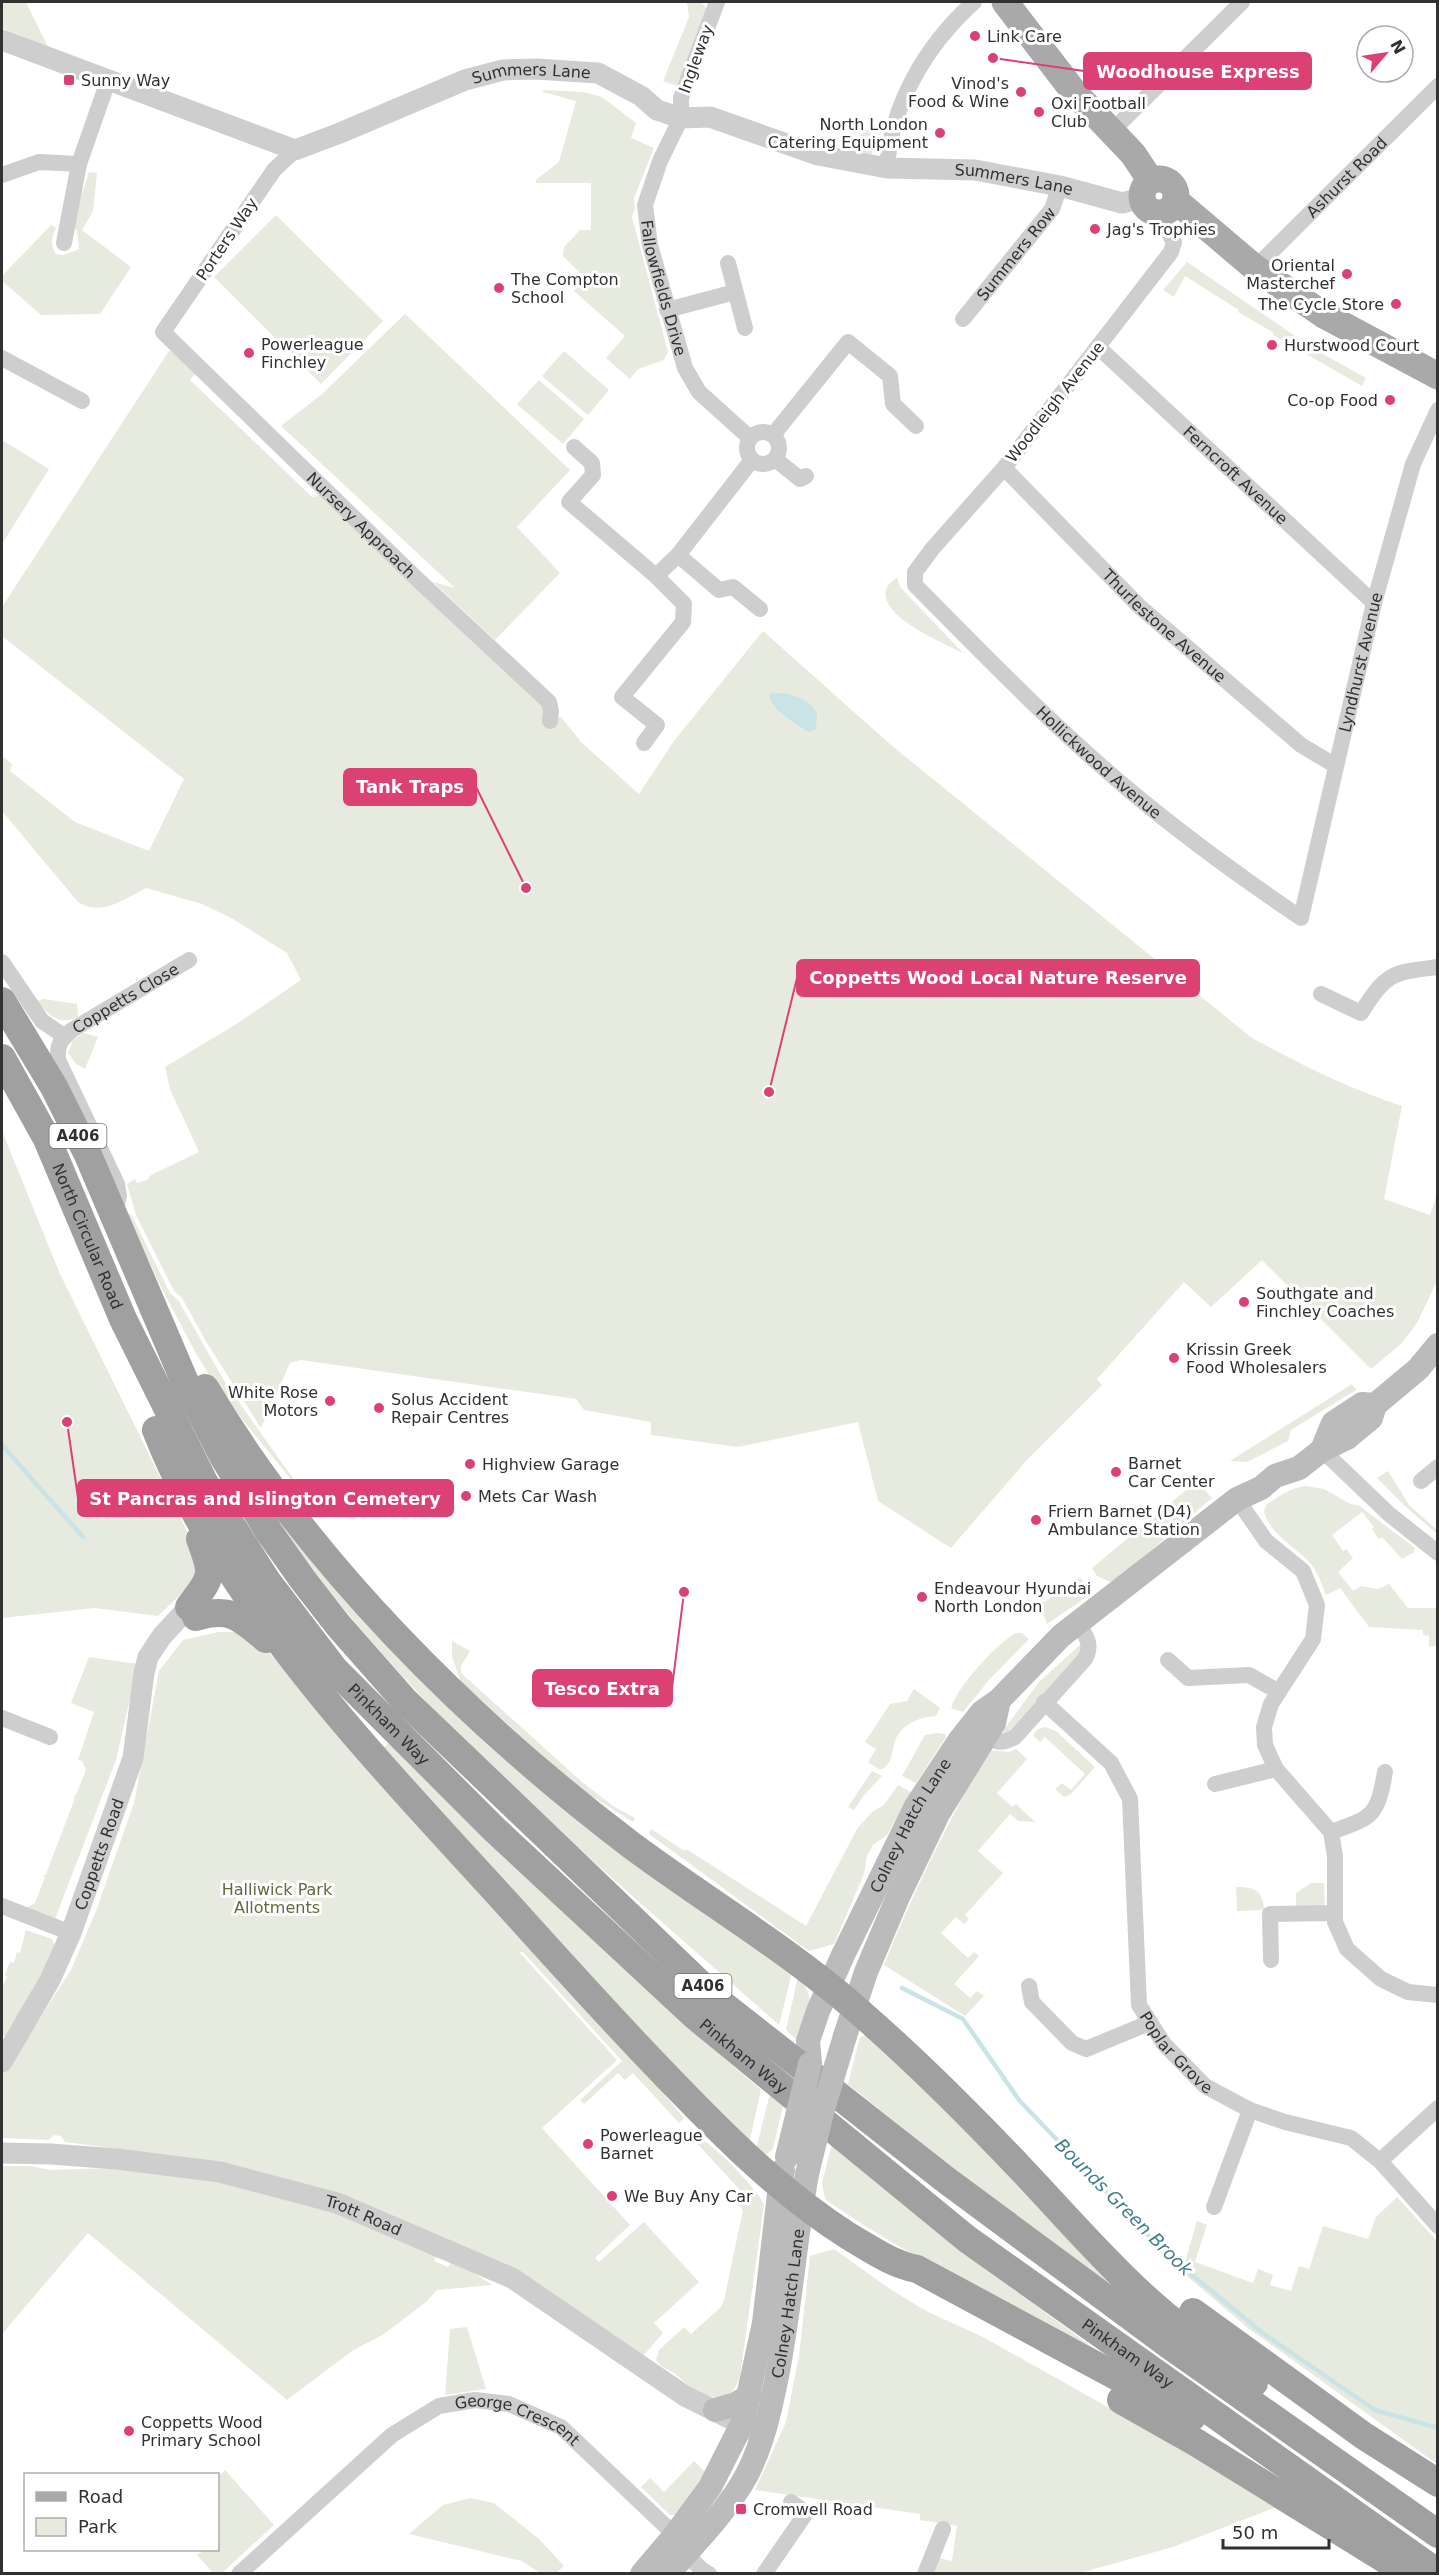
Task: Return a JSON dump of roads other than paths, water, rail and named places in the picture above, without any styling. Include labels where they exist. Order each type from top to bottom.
[{"type":"highway","name":"North Circular Road","points":[[2,1001],[54,1087],[114,1214],[140,1278]]},
{"type":"highway","name":"North Circular Road","points":[[2,1058],[47,1139],[123,1319]]},
{"type":"highway","name":"Pinkham Way","points":[[140,1278],[203,1419],[248,1499],[275,1541],[331,1616],[404,1700],[718,2001],[946,2180],[1169,2345],[1437,2534]]},
{"type":"highway","name":"A406","points":[[140,1278],[214,1402],[293,1514],[398,1637],[511,1747],[823,1999]]},
{"type":"highway","points":[[123,1319],[157,1433],[177,1475],[229,1568],[298,1665],[353,1734],[621,2030],[730,2141],[802,2203],[897,2265],[917,2269],[1303,2476]]},
{"type":"highway","name":"Pinkham Way","points":[[123,1319],[204,1482],[267,1581],[335,1670],[495,1830],[695,2016],[967,2239],[1437,2573]]},
{"type":"highway","points":[[177,1475],[210,1567],[209,1579],[193,1612],[223,1612],[240,1617],[298,1665]]},
{"type":"highway","points":[[823,1999],[846,2023],[961,2107],[1025,2173],[1080,2235],[1142,2295],[1310,2425],[1437,2512]]},
{"type":"highway","points":[[1025,2173],[1178,2301],[1364,2436],[1437,2483]]},
{"type":"highway","points":[[897,2265],[910,2284],[1197,2443],[1407,2574]]},
{"type":"main road","points":[[1005,2],[1074,92],[1133,154],[1158,198],[1323,315],[1437,376]]},
{"type":"main road","name":"Colney Hatch Lane","points":[[642,2574],[682,2542],[716,2519],[741,2485],[749,2436],[749,2396],[764,2323],[780,2185],[810,2064],[808,2041],[823,1999],[880,1876],[912,1815],[959,1741],[982,1712],[999,1700],[1048,1648],[1077,1623],[1236,1499],[1261,1488],[1275,1476],[1299,1468],[1322,1450],[1347,1438],[1371,1418],[1375,1405],[1418,1369],[1437,1345]]},
{"type":"main road","name":"Colney Hatch Lane","points":[[749,2436],[772,2403],[789,2313],[807,2174],[846,2023],[898,1897],[938,1814],[994,1723],[999,1700]]},
{"type":"main road","name":"Colney Hatch Lane","points":[[810,2064],[822,2049],[826,2037],[846,2023]]},
{"type":"main road","points":[[715,2410],[736,2404],[749,2396]]},
{"type":"main road","name":"Colney Hatch Lane","points":[[669,2574],[682,2542]]},
{"type":"street","name":"Ingleway","points":[[681,118],[681,98],[717,2]]},
{"type":"street","points":[[887,168],[889,147],[903,101],[922,62],[951,22],[974,2]]},
{"type":"street","points":[[1111,132],[1242,2]]},
{"type":"street","points":[[2,40],[295,150]]},
{"type":"street","name":"Summers Lane","points":[[295,150],[465,80],[503,70],[598,73],[641,96],[657,110],[681,118],[710,117],[818,155],[887,168],[975,170],[1060,186],[1122,203],[1158,198]]},
{"type":"street","points":[[64,243],[79,164],[108,81]]},
{"type":"street","name":"Ashurst Road","points":[[1256,268],[1437,86]]},
{"type":"street","name":"Fallowfields Drive","points":[[681,118],[660,161],[645,205],[650,245],[685,368],[699,392],[750,438]]},
{"type":"street","name":"Porters Way","points":[[163,332],[274,170],[295,150]]},
{"type":"street","points":[[2,175],[39,162],[79,164]]},
{"type":"street","name":"Summers Row","points":[[963,319],[1052,209],[1060,186]]},
{"type":"street","name":"Woodleigh Avenue","points":[[915,585],[915,572],[933,548],[1004,468],[1171,252],[1174,242],[1164,225],[1158,198]]},
{"type":"street","points":[[728,263],[745,328]]},
{"type":"street","points":[[667,310],[735,292]]},
{"type":"street","name":"Nursery Approach","points":[[163,332],[417,579],[549,702],[550,721]]},
{"type":"street","points":[[773,435],[848,342],[890,376],[893,404],[916,426]]},
{"type":"street","name":"Ferncroft Avenue","points":[[1098,347],[1374,603]]},
{"type":"street","points":[[2,358],[82,401]]},
{"type":"street","name":"Lyndhurst Avenue","points":[[1301,918],[1374,603],[1413,464],[1437,410]]},
{"type":"street","points":[[761,432],[773,435],[779,445],[779,453],[775,459],[764,465],[752,460],[747,452],[750,438],[761,432]]},
{"type":"street","points":[[574,447],[592,463],[593,475],[570,502],[656,576],[684,604],[683,622],[622,697],[657,725],[644,743]]},
{"type":"street","points":[[775,459],[800,479],[806,476]]},
{"type":"street","points":[[656,576],[678,555],[752,460]]},
{"type":"street","name":"Thurlestone Avenue","points":[[1004,468],[1140,607],[1301,745],[1336,766]]},
{"type":"street","points":[[678,555],[719,590],[733,587],[760,609]]},
{"type":"street","name":"Hollickwood Avenue","points":[[915,585],[993,664],[1129,790],[1250,883],[1301,918]]},
{"type":"street","name":"Coppetts Close","points":[[114,1214],[119,1196],[117,1184],[58,1060],[57,1048],[64,1036],[189,960]]},
{"type":"street","name":"Coppetts Close","points":[[2,962],[42,1021],[64,1036]]},
{"type":"street","points":[[1321,994],[1361,1013],[1379,985],[1400,972],[1437,967]]},
{"type":"street","points":[[1322,1450],[1364,1491],[1437,1553]]},
{"type":"street","points":[[1421,1481],[1437,1467]]},
{"type":"street","points":[[1236,1499],[1266,1541],[1303,1571],[1317,1605],[1313,1639],[1271,1704],[1263,1727],[1265,1745],[1276,1769],[1331,1832],[1335,1856],[1335,1922],[1347,1949],[1381,1979],[1408,1992],[1437,1995]]},
{"type":"street","name":"Coppetts Road","points":[[2,2062],[50,1980],[71,1933],[126,1782],[133,1758],[148,1657],[162,1636],[193,1612]]},
{"type":"street","points":[[986,1736],[996,1742],[1004,1742],[1015,1737],[1088,1653],[1089,1640],[1077,1623]]},
{"type":"street","points":[[1168,1660],[1188,1678],[1249,1675],[1280,1692]]},
{"type":"street","name":"Poplar Grove","points":[[1044,1702],[1111,1763],[1130,1799],[1139,2005],[1164,2044],[1205,2086],[1250,2110],[1285,2122],[1351,2138],[1380,2161],[1437,2226]]},
{"type":"street","points":[[2,1718],[50,1737]]},
{"type":"street","points":[[1215,1784],[1276,1769]]},
{"type":"street","points":[[1331,1832],[1367,1819],[1380,1799],[1385,1772]]},
{"type":"street","points":[[2,1906],[71,1933]]},
{"type":"street","points":[[1271,1960],[1269,1914],[1335,1913]]},
{"type":"street","points":[[1029,1986],[1032,2002],[1072,2043],[1086,2049],[1149,2023]]},
{"type":"street","points":[[1380,2161],[1437,2108]]},
{"type":"street","points":[[1214,2207],[1250,2110]]},
{"type":"street","name":"Trott Road","points":[[2,2153],[106,2158],[220,2172],[337,2203],[512,2278],[685,2396],[715,2410],[749,2436]]},
{"type":"street","name":"Trott Road","points":[[685,2396],[695,2410],[749,2436]]},
{"type":"street","name":"George Crescent","points":[[239,2574],[392,2435],[439,2406],[475,2400],[509,2404],[561,2427],[682,2542]]},
{"type":"street","points":[[764,2574],[806,2513],[791,2502]]},
{"type":"street","points":[[925,2574],[943,2529]]},
{"type":"street","points":[[682,2542],[692,2562],[709,2574]]},
{"type":"water","points":[[772,693],[791,695],[809,703],[817,713],[816,729],[809,732],[785,716],[771,701],[769,695]]},
{"type":"waterway","points":[[2,1445],[83,1537]]},
{"type":"waterway","name":"Bounds Green Brook","points":[[902,1988],[963,2019],[1019,2100],[1164,2252],[1264,2334],[1375,2410],[1438,2428]]},
{"type":"place","name":"Link Care","points":[[975,36]]},
{"type":"place","name":"Woodhouse Express","points":[[993,58]]},
{"type":"place","name":"Sunny Way","points":[[69,80]]},
{"type":"place","name":"Vinod's Food & Wine","points":[[1021,92]]},
{"type":"place","name":"Oxi Football Club","points":[[1039,112]]},
{"type":"place","name":"North London Catering Equipment","points":[[940,133]]},
{"type":"place","name":"Jag's Trophies","points":[[1095,229]]},
{"type":"place","name":"Oriental Masterchef","points":[[1347,274]]},
{"type":"place","name":"The Compton School","points":[[499,288]]},
{"type":"place","name":"The Cycle Store","points":[[1396,304]]},
{"type":"place","name":"Hurstwood Court","points":[[1272,345]]},
{"type":"place","name":"Powerleague Finchley","points":[[249,353]]},
{"type":"place","name":"Co-op Food","points":[[1390,400]]},
{"type":"place","name":"Tank Traps","points":[[526,888]]},
{"type":"place","name":"Coppetts Wood Local Nature Reserve","points":[[769,1092]]},
{"type":"place","name":"Southgate and Finchley Coaches","points":[[1244,1302]]},
{"type":"place","name":"Krissin Greek Food Wholesalers","points":[[1174,1358]]},
{"type":"place","name":"White Rose Motors","points":[[330,1401]]},
{"type":"place","name":"Solus Accident Repair Centres","points":[[379,1408]]},
{"type":"place","name":"St Pancras and Islington Cemetery","points":[[67,1422]]},
{"type":"place","name":"Highview Garage","points":[[470,1464]]},
{"type":"place","name":"Barnet Car Center","points":[[1116,1472]]},
{"type":"place","name":"Mets Car Wash","points":[[466,1496]]},
{"type":"place","name":"Friern Barnet (D4) Ambulance Station","points":[[1036,1520]]},
{"type":"place","name":"Tesco Extra","points":[[684,1592]]},
{"type":"place","name":"Endeavour Hyundai North London","points":[[922,1597]]},
{"type":"place","name":"Powerleague Barnet","points":[[588,2144]]},
{"type":"place","name":"We Buy Any Car","points":[[612,2196]]},
{"type":"place","name":"Coppetts Wood Primary School","points":[[129,2431]]},
{"type":"place","name":"Cromwell Road","points":[[741,2509]]},
{"type":"park label","name":"Halliwick Park Allotments","points":[[277,1898]]}]
